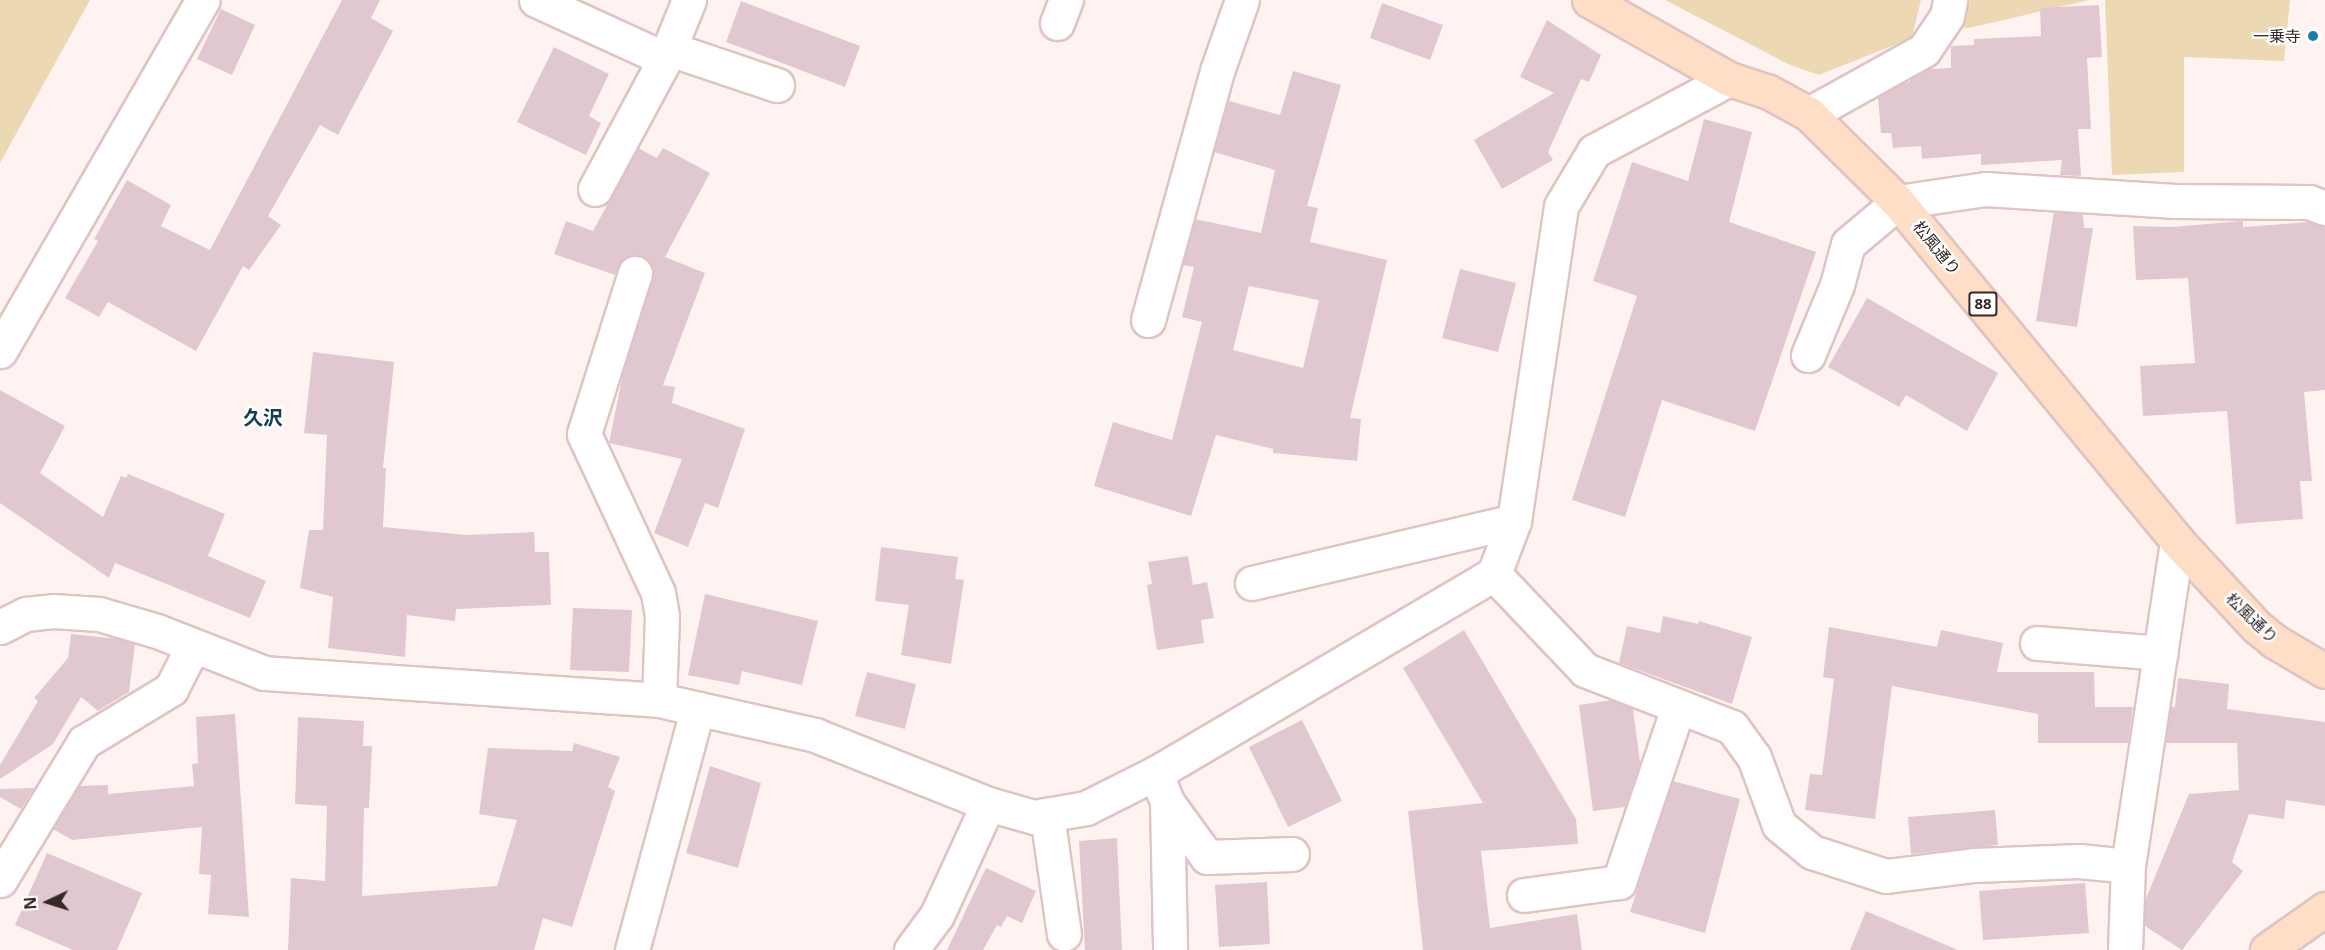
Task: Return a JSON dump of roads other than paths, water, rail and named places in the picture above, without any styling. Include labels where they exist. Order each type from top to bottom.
[{"type":"main road","name":"松風通り","points":[[1589,0],[1729,79],[1767,91],[1809,114],[1898,202],[2177,541],[2257,627],[2282,646],[2325,671]]},
{"type":"main road","points":[[2267,950],[2325,909]]},
{"type":"street","points":[[0,351],[203,0]]},
{"type":"street","points":[[536,0],[667,54],[777,85]]},
{"type":"street","points":[[595,189],[667,54],[688,0]]},
{"type":"street","points":[[1148,320],[1217,71],[1242,0]]},
{"type":"street","points":[[1809,114],[1924,50],[1947,16],[1950,0]]},
{"type":"street","points":[[0,627],[26,614],[53,611],[99,614],[158,631],[264,673],[659,700],[815,735],[988,804],[1034,817],[1086,808],[1162,787],[1494,574],[1514,521],[1561,206],[1594,151],[1729,79]]},
{"type":"street","points":[[1808,355],[1837,285],[1848,244],[1898,202],[1985,189],[2175,201],[2309,202],[2325,208]]},
{"type":"street","points":[[635,273],[584,434],[658,593],[662,616],[659,700]]},
{"type":"street","points":[[1252,583],[1514,521]]},
{"type":"street","points":[[2125,950],[2128,866],[2177,541]]},
{"type":"street","points":[[1494,574],[1585,670],[1678,708],[1732,727],[1754,757],[1779,825],[1812,852],[1886,876],[1986,864],[2079,861],[2128,866]]},
{"type":"street","points":[[2037,643],[2161,653]]},
{"type":"street","points":[[0,880],[84,742],[171,689],[193,646]]},
{"type":"street","points":[[1524,896],[1619,882],[1678,708]]},
{"type":"street","points":[[632,950],[697,710]]},
{"type":"street","points":[[1162,787],[1207,857],[1292,854]]},
{"type":"street","points":[[1162,787],[1170,950]]},
{"type":"street","points":[[911,950],[937,915],[988,804]]},
{"type":"street","points":[[1047,814],[1064,934]]},
{"type":"place","name":"一乗寺","points":[[2313,36]]},
{"type":"district","name":"久沢","points":[[263,417]]}]
